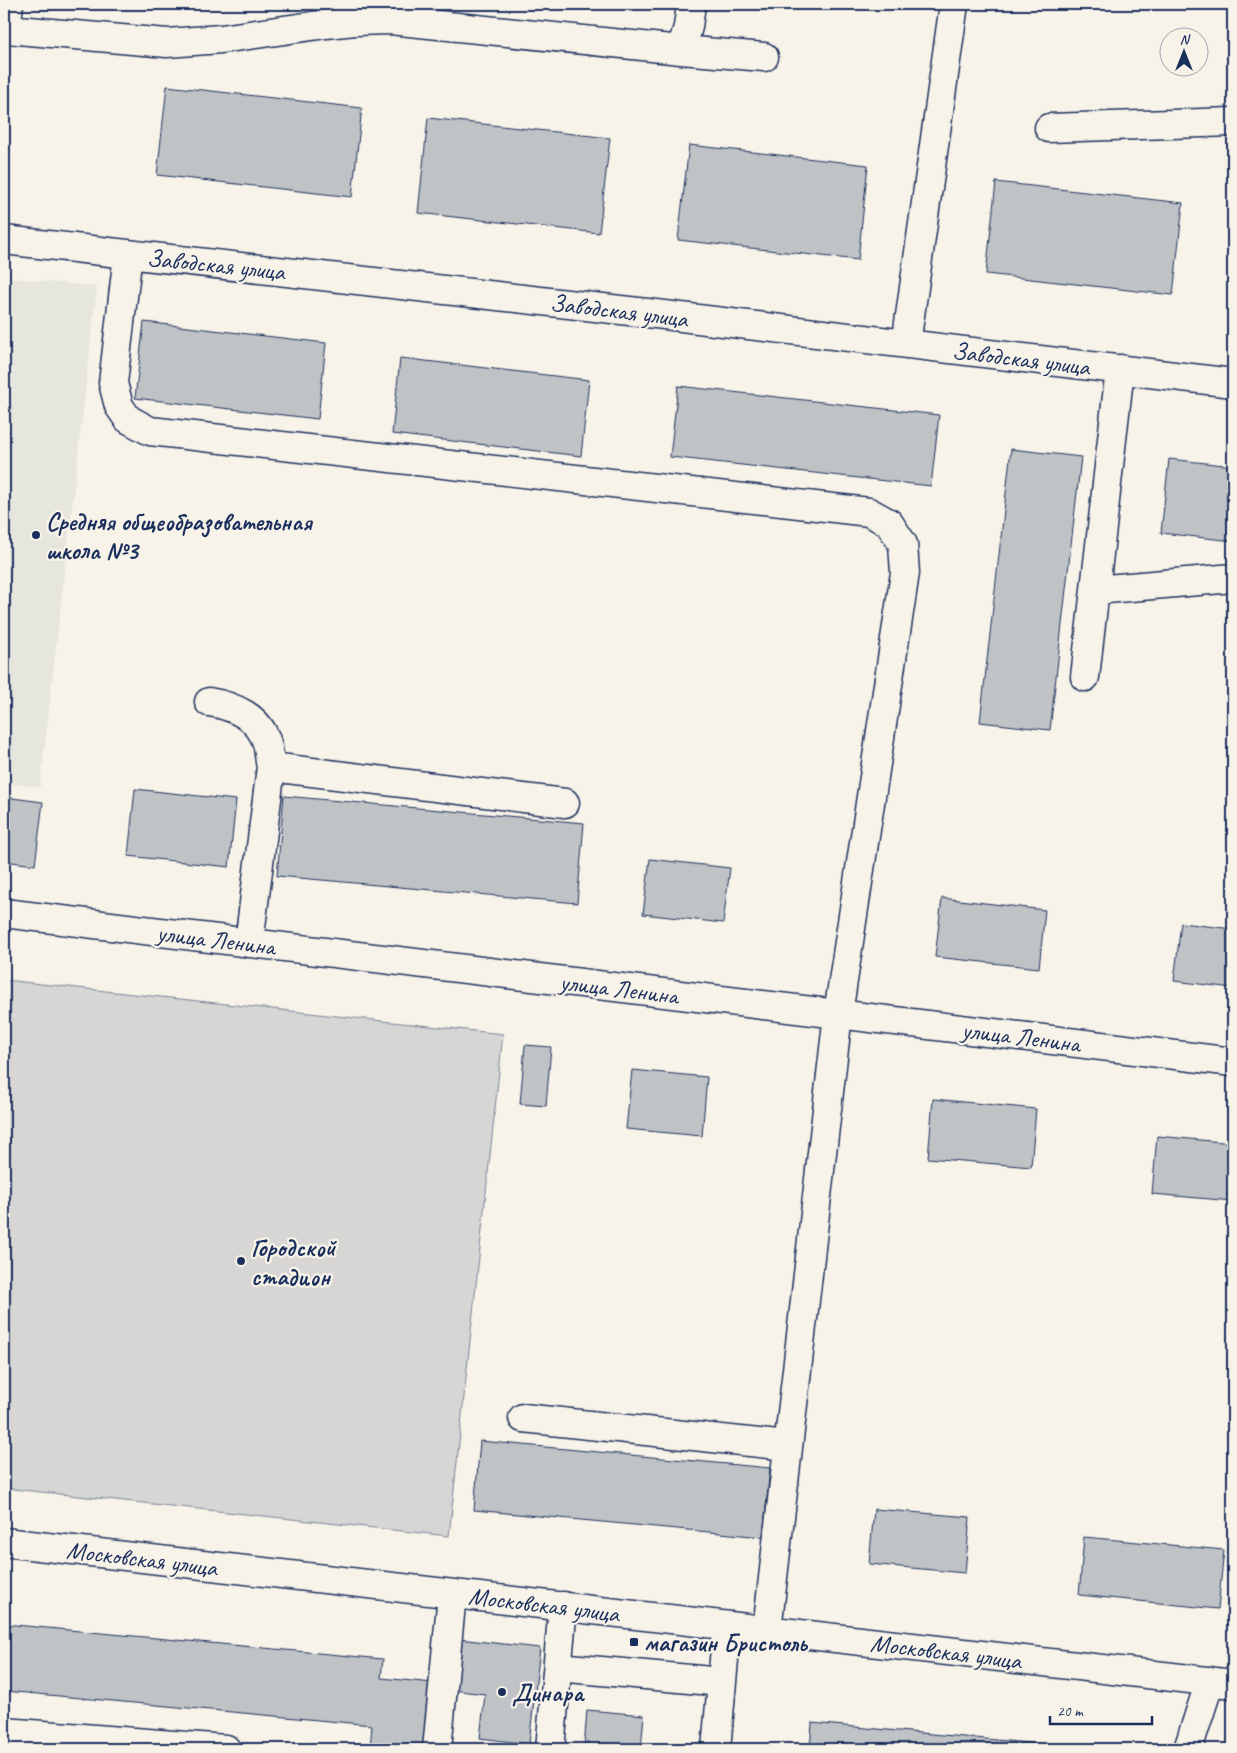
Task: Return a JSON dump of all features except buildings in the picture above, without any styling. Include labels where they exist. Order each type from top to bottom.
[{"type":"street","points":[[681,50],[688,27],[691,4]]},
{"type":"street","points":[[906,344],[954,4]]},
{"type":"street","points":[[7,21],[134,41],[175,42],[221,39],[326,24],[390,20],[764,57]]},
{"type":"street","points":[[1049,128],[1233,122]]},
{"type":"street","name":"Заводская улица","points":[[4,240],[1233,383]]},
{"type":"street","points":[[128,254],[113,382],[119,406],[128,419],[150,431],[869,512],[889,523],[903,544],[905,573],[838,1014],[767,1630]]},
{"type":"street","points":[[1085,676],[1120,370]]},
{"type":"street","points":[[1095,590],[1233,578]]},
{"type":"street","points":[[209,702],[227,705],[245,713],[258,726],[267,743],[271,767],[249,943]]},
{"type":"street","points":[[271,767],[565,802]]},
{"type":"street","name":"улица Ленина","points":[[4,913],[1233,1062]]},
{"type":"street","points":[[523,1418],[788,1446]]},
{"type":"street","name":"Московская улица","points":[[4,1542],[1222,1682]]},
{"type":"street","points":[[437,1749],[452,1594]]},
{"type":"street","points":[[550,1749],[563,1606]]},
{"type":"street","points":[[716,1749],[727,1626]]},
{"type":"street","points":[[558,1667],[722,1682]]},
{"type":"street","points":[[1188,1749],[1222,1682]]},
{"type":"street","points":[[4,1732],[226,1749]]},
{"type":"shaded area","name":"Cредняя общеобразовательная школа №3","points":[[4,277],[97,287],[40,787],[4,783]]},
{"type":"shaded area","name":"Городской стадион","points":[[4,980],[503,1034],[449,1536],[4,1488]]},
{"type":"place","name":"Cредняя общеобразовательная школа №3","points":[[36,535]]},
{"type":"place","name":"Городской стадион","points":[[241,1261]]},
{"type":"place","name":"магазин Бристоль","points":[[634,1642]]},
{"type":"place","name":"Динара","points":[[502,1692]]}]
